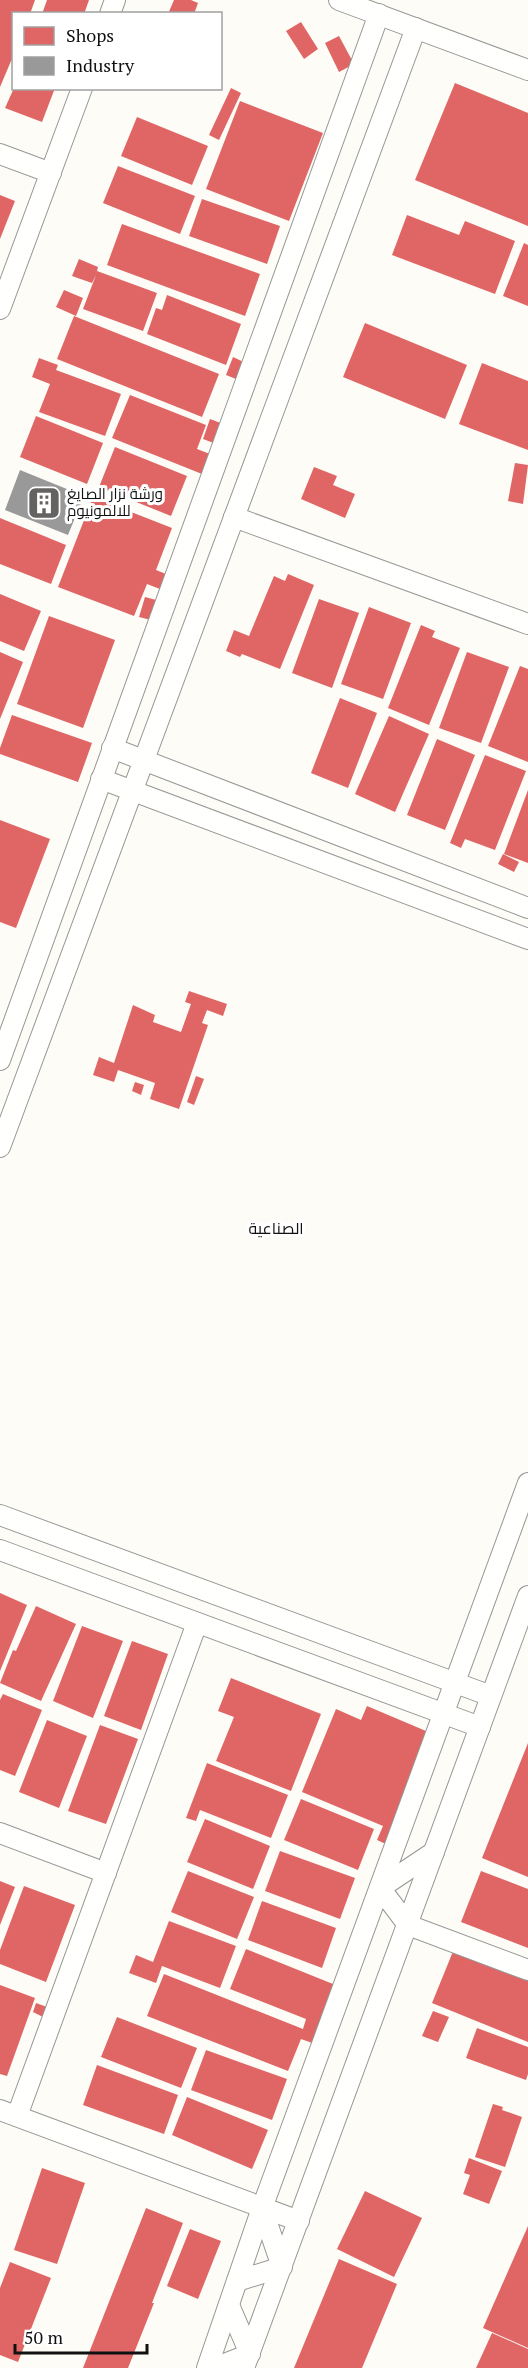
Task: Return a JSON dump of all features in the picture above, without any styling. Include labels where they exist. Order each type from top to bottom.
[{"type":"street","points":[[339,0],[528,70]]},
{"type":"street","points":[[0,1060],[379,14]]},
{"type":"street","points":[[0,1147],[416,28]]},
{"type":"street","points":[[0,309],[81,90]]},
{"type":"street","points":[[0,154],[51,173]]},
{"type":"street","points":[[234,517],[526,619]]},
{"type":"street","points":[[112,748],[528,908]]},
{"type":"street","points":[[101,779],[528,939]]},
{"type":"street","points":[[207,2368],[262,2208],[455,1683],[526,1497]]},
{"type":"street","points":[[0,1515],[491,1696]]},
{"type":"street","points":[[0,1550],[480,1727]]},
{"type":"street","points":[[247,2361],[528,1596]]},
{"type":"street","points":[[197,1623],[106,1873],[8,2113],[299,2222]]},
{"type":"street","points":[[0,1833],[106,1873]]},
{"type":"street","points":[[380,1888],[434,1852]]},
{"type":"street","points":[[380,1888],[408,1925],[528,1970]]},
{"type":"street","points":[[262,2208],[282,2268]]},
{"type":"street","points":[[237,2281],[282,2268]]},
{"type":"street","points":[[229,2305],[247,2361]]},
{"type":"street","points":[[214,2368],[247,2361]]},
{"type":"building: Shops","points":[[0,0],[35,0],[31,12],[12,12],[12,59],[0,87]]},
{"type":"building: Shops","points":[[47,0],[89,0],[85,12],[43,12]]},
{"type":"building: Shops","points":[[174,0],[191,0],[198,3],[195,12],[169,12]]},
{"type":"building: Shops","points":[[301,22],[318,49],[304,59],[286,31]]},
{"type":"building: Shops","points":[[339,36],[354,64],[339,72],[325,43]]},
{"type":"building: Shops","points":[[455,83],[528,113],[528,226],[415,180]]},
{"type":"building: Shops","points":[[231,88],[241,93],[219,140],[209,135]]},
{"type":"building: Shops","points":[[13,90],[54,90],[42,122],[5,108]]},
{"type":"building: Shops","points":[[240,101],[323,133],[289,221],[206,189]]},
{"type":"building: Shops","points":[[137,117],[208,146],[192,185],[121,156]]},
{"type":"building: Shops","points":[[118,166],[195,196],[180,234],[103,203]]},
{"type":"building: Shops","points":[[0,195],[15,201],[0,239]]},
{"type":"building: Shops","points":[[202,199],[280,226],[267,264],[189,236]]},
{"type":"building: Shops","points":[[407,215],[459,235],[465,221],[515,241],[495,294],[392,255]]},
{"type":"building: Shops","points":[[122,224],[260,274],[245,316],[107,265]]},
{"type":"building: Shops","points":[[524,243],[528,245],[528,306],[503,296]]},
{"type":"building: Shops","points":[[79,259],[98,267],[97,271],[157,293],[143,331],[83,309],[96,275],[92,283],[72,276]]},
{"type":"building: Shops","points":[[64,290],[83,298],[76,316],[56,307]]},
{"type":"building: Shops","points":[[167,295],[241,324],[226,365],[147,334],[156,308],[162,310]]},
{"type":"building: Shops","points":[[74,316],[219,374],[202,417],[57,359]]},
{"type":"building: Shops","points":[[365,323],[467,365],[445,419],[343,377]]},
{"type":"building: Shops","points":[[233,357],[248,364],[241,381],[226,375]]},
{"type":"building: Shops","points":[[39,358],[58,365],[56,370],[121,394],[105,436],[39,412],[50,384],[32,377]]},
{"type":"building: Shops","points":[[482,363],[528,381],[528,450],[459,424]]},
{"type":"building: Shops","points":[[130,395],[206,425],[197,449],[215,456],[207,476],[112,438]]},
{"type":"building: Shops","points":[[36,416],[103,443],[87,484],[20,457]]},
{"type":"building: Shops","points":[[210,419],[226,425],[219,445],[203,439]]},
{"type":"building: Shops","points":[[115,447],[187,476],[171,516],[99,487]]},
{"type":"building: Shops","points":[[515,463],[528,465],[523,504],[508,501]]},
{"type":"building: Shops","points":[[314,467],[337,476],[333,485],[355,494],[345,518],[301,499]]},
{"type":"building: Shops","points":[[93,497],[172,528],[156,570],[171,576],[165,591],[147,584],[134,616],[58,587]]},
{"type":"building: Shops","points":[[0,518],[66,545],[51,584],[0,564]]},
{"type":"building: Shops","points":[[288,574],[314,585],[280,669],[242,654],[240,657],[226,651],[234,630],[249,636],[274,576],[285,581]]},
{"type":"building: Shops","points":[[0,594],[41,611],[24,651],[0,641]]},
{"type":"building: Shops","points":[[145,597],[160,601],[155,621],[139,617]]},
{"type":"building: Shops","points":[[319,599],[359,613],[332,688],[292,673]]},
{"type":"building: Shops","points":[[369,607],[411,623],[383,699],[341,684]]},
{"type":"building: Shops","points":[[49,616],[115,640],[83,728],[17,704]]},
{"type":"building: Shops","points":[[421,625],[435,631],[432,637],[460,648],[429,725],[388,708]]},
{"type":"building: Shops","points":[[0,652],[23,662],[0,719]]},
{"type":"building: Shops","points":[[467,652],[509,667],[481,743],[439,728]]},
{"type":"building: Shops","points":[[520,666],[528,669],[528,762],[488,746]]},
{"type":"building: Shops","points":[[340,698],[377,713],[348,788],[311,773]]},
{"type":"building: Shops","points":[[12,715],[92,743],[78,782],[0,754]]},
{"type":"building: Shops","points":[[389,716],[429,734],[395,812],[355,794]]},
{"type":"building: Shops","points":[[437,739],[475,755],[445,830],[407,815]]},
{"type":"building: Shops","points":[[485,755],[526,771],[495,850],[465,839],[461,848],[450,843]]},
{"type":"building: Shops","points":[[528,790],[528,863],[504,854]]},
{"type":"building: Shops","points":[[0,820],[50,839],[16,928],[0,922]]},
{"type":"building: Shops","points":[[503,854],[519,862],[514,872],[498,864]]},
{"type":"building: Shops","points":[[189,991],[227,1004],[223,1016],[207,1010],[202,1023],[208,1025],[179,1109],[150,1099],[155,1083],[118,1070],[114,1082],[93,1075],[99,1057],[114,1063],[133,1005],[155,1015],[153,1022],[181,1032],[191,1004],[185,1002]]},
{"type":"building: Shops","points":[[196,1076],[204,1079],[194,1105],[187,1102]]},
{"type":"building: Shops","points":[[135,1082],[144,1085],[141,1095],[132,1091]]},
{"type":"building: Shops","points":[[0,1593],[27,1605],[0,1671]]},
{"type":"building: Shops","points":[[36,1606],[76,1624],[41,1701],[0,1683],[13,1650],[16,1651]]},
{"type":"building: Shops","points":[[82,1626],[123,1641],[93,1718],[53,1701]]},
{"type":"building: Shops","points":[[132,1641],[168,1654],[141,1730],[104,1716]]},
{"type":"building: Shops","points":[[231,1678],[321,1714],[291,1791],[216,1761],[234,1717],[218,1711]]},
{"type":"building: Shops","points":[[3,1694],[42,1710],[15,1776],[0,1770],[0,1700]]},
{"type":"building: Shops","points":[[367,1706],[433,1734],[388,1845],[377,1840],[383,1826],[302,1792],[336,1709],[361,1720]]},
{"type":"building: Shops","points":[[47,1720],[87,1736],[59,1808],[19,1792]]},
{"type":"building: Shops","points":[[100,1725],[138,1739],[106,1824],[68,1811]]},
{"type":"building: Shops","points":[[528,1743],[528,1877],[482,1858]]},
{"type":"building: Shops","points":[[207,1763],[288,1795],[271,1838],[200,1810],[196,1821],[186,1818]]},
{"type":"building: Shops","points":[[301,1799],[374,1829],[358,1870],[284,1840]]},
{"type":"building: Shops","points":[[205,1819],[270,1846],[253,1889],[187,1862]]},
{"type":"building: Shops","points":[[280,1851],[355,1878],[340,1919],[265,1891]]},
{"type":"building: Shops","points":[[188,1871],[254,1897],[237,1939],[171,1912]]},
{"type":"building: Shops","points":[[481,1871],[528,1889],[528,1948],[461,1922]]},
{"type":"building: Shops","points":[[0,1881],[15,1887],[0,1925]]},
{"type":"building: Shops","points":[[24,1886],[75,1905],[46,1982],[0,1964],[0,1950]]},
{"type":"building: Shops","points":[[262,1901],[336,1928],[322,1968],[248,1940]]},
{"type":"building: Shops","points":[[169,1921],[236,1946],[220,1988],[162,1966],[156,1983],[129,1973],[136,1955],[153,1962]]},
{"type":"building: Shops","points":[[246,1949],[338,1986],[315,2044],[301,2039],[288,2071],[147,2016],[164,1974],[303,2029],[306,2019],[230,1989]]},
{"type":"building: Shops","points":[[454,1949],[528,1979],[528,2042],[432,2003]]},
{"type":"building: Shops","points":[[0,1985],[35,1998],[7,2076],[0,2074]]},
{"type":"building: Shops","points":[[36,2003],[47,2007],[43,2017],[33,2012]]},
{"type":"building: Shops","points":[[433,2011],[449,2017],[438,2042],[422,2036]]},
{"type":"building: Shops","points":[[117,2017],[197,2048],[181,2088],[101,2057]]},
{"type":"building: Shops","points":[[477,2028],[528,2047],[526,2080],[466,2058]]},
{"type":"building: Shops","points":[[206,2050],[287,2079],[272,2120],[191,2090]]},
{"type":"building: Shops","points":[[97,2065],[178,2095],[164,2134],[83,2105]]},
{"type":"building: Shops","points":[[187,2097],[268,2130],[252,2169],[172,2135]]},
{"type":"building: Shops","points":[[493,2104],[522,2117],[505,2167],[475,2157]]},
{"type":"building: Shops","points":[[469,2158],[502,2171],[489,2204],[463,2194],[470,2175],[464,2173]]},
{"type":"building: Shops","points":[[42,2168],[85,2183],[57,2264],[14,2250]]},
{"type":"building: Shops","points":[[365,2191],[422,2218],[394,2277],[337,2249]]},
{"type":"building: Shops","points":[[146,2208],[183,2223],[152,2303],[154,2303],[128,2368],[83,2368]]},
{"type":"building: Shops","points":[[528,2226],[528,2348],[483,2328]]},
{"type":"building: Shops","points":[[190,2229],[221,2241],[198,2299],[167,2286]]},
{"type":"building: Shops","points":[[339,2259],[397,2284],[362,2368],[294,2368]]},
{"type":"building: Shops","points":[[10,2262],[51,2278],[18,2362],[0,2355],[0,2288]]},
{"type":"building: Shops","points":[[492,2333],[528,2349],[528,2368],[476,2368]]},
{"type":"building: Industry","name":"ورشة نزار الصايغ للالمونيوم","points":[[20,470],[84,496],[68,535],[5,510]]},
{"type":"place","name":"ورشة نزار الصايغ للالمونيوم","points":[[44,503]]},
{"type":"district","name":"الصناعية","points":[[276,1228]]}]
